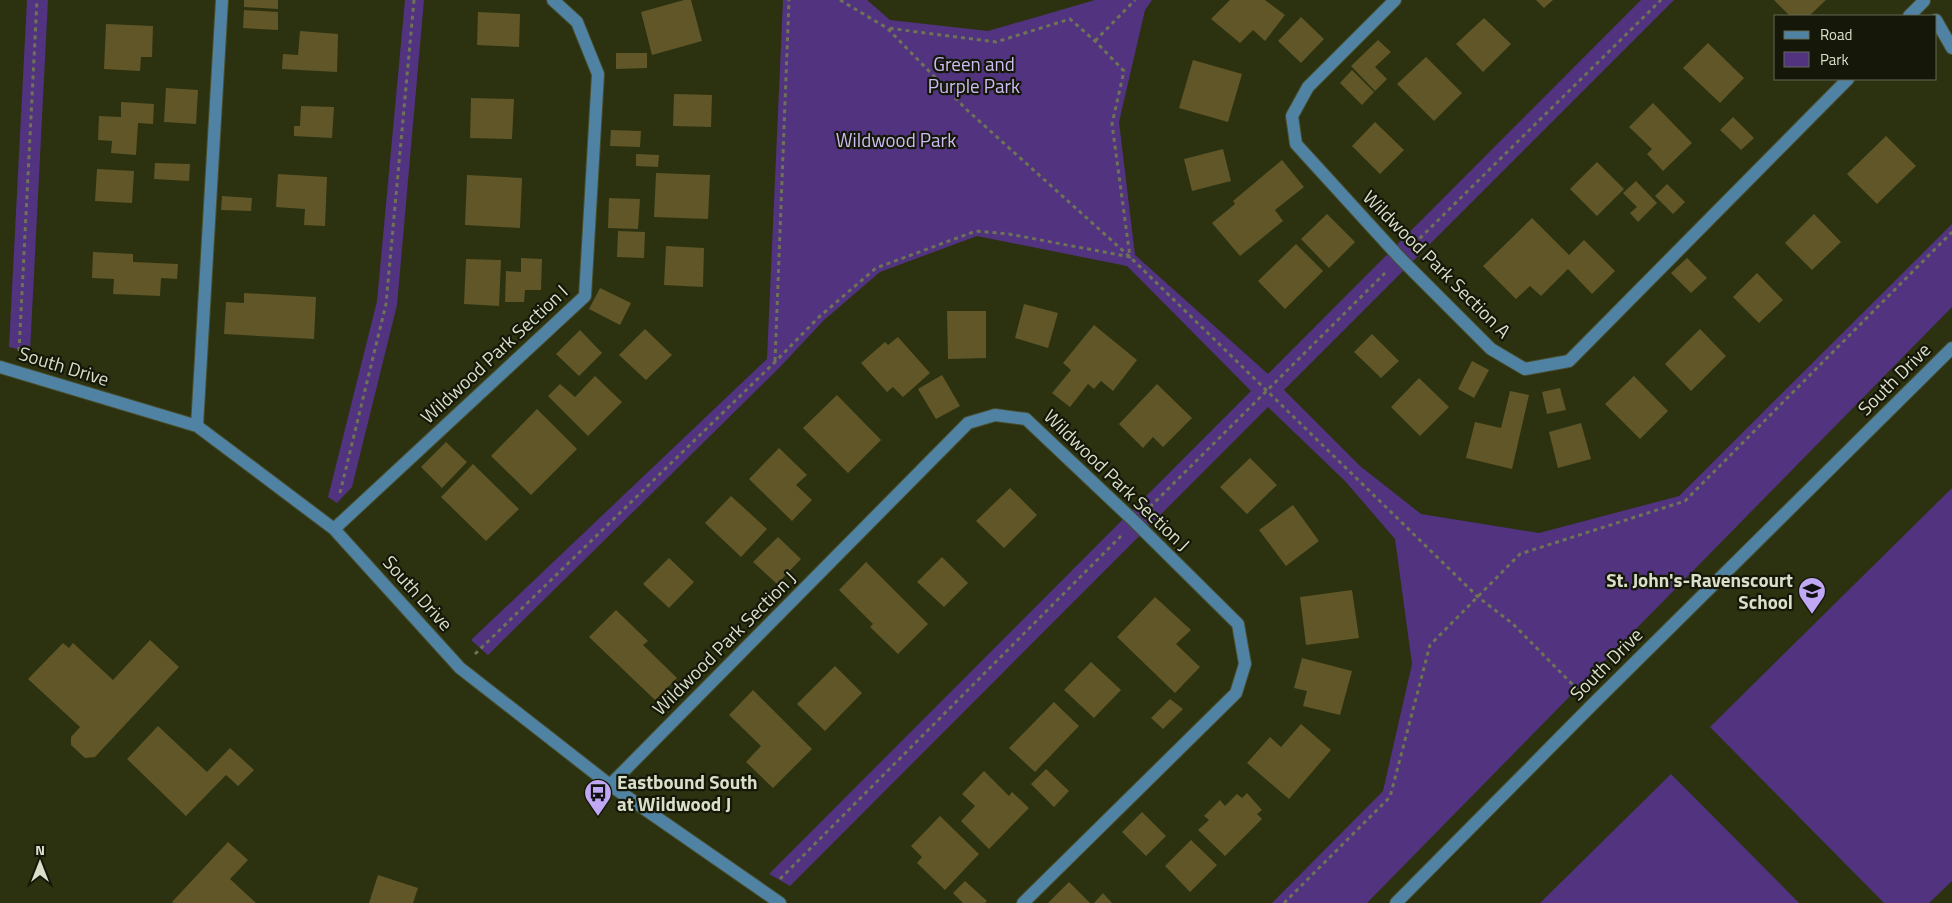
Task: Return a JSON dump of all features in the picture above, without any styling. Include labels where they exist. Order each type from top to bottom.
[{"type":"street","points":[[197,426],[222,0]]},
{"type":"street","name":"Wildwood Park Section I","points":[[334,529],[585,296],[598,74],[577,22],[553,0]]},
{"type":"street","name":"Wildwood Park Section A","points":[[1395,0],[1308,87],[1292,116],[1296,144],[1400,258],[1491,349],[1524,369],[1569,361],[1847,80]]},
{"type":"street","points":[[1910,15],[1924,0],[1932,15]]},
{"type":"street","points":[[1937,22],[1952,48]]},
{"type":"street","name":"South Drive","points":[[1396,903],[1592,704],[1952,348]]},
{"type":"street","name":"South Drive","points":[[0,367],[197,426],[334,529],[460,668],[610,785],[780,903]]},
{"type":"street","name":"Wildwood Park Section J","points":[[610,785],[968,423],[995,415],[1026,419],[1135,522],[1238,624],[1245,664],[1236,693],[1023,903]]},
{"type":"path","points":[[18,371],[37,0]]},
{"type":"path","points":[[340,494],[386,304],[414,0]]},
{"type":"path","points":[[775,362],[789,0]]},
{"type":"path","points":[[840,0],[888,28],[967,110],[1130,257],[1478,597],[1514,624],[1592,704]]},
{"type":"path","points":[[1095,41],[1135,0]]},
{"type":"path","points":[[765,894],[1135,522],[1661,0]]},
{"type":"path","points":[[888,28],[996,42],[1070,19],[1095,41],[1124,71],[1112,124],[1130,257]]},
{"type":"path","points":[[460,668],[819,317],[876,268],[976,232],[1009,234],[1130,257]]},
{"type":"path","points":[[1284,903],[1390,797],[1430,646],[1520,554],[1685,501],[1952,232]]},
{"type":"green space","points":[[27,0],[48,0],[30,352],[9,347]]},
{"type":"green space","points":[[405,0],[424,0],[397,305],[352,487],[337,503],[328,497],[377,301]]},
{"type":"green space","name":"Wildwood Park","points":[[783,0],[867,0],[890,20],[988,31],[1095,0],[1152,0],[1145,10],[1119,122],[1135,255],[1268,374],[1641,0],[1674,0],[1284,390],[1360,466],[1421,514],[1539,533],[1679,496],[1952,224],[1952,307],[1367,903],[1272,903],[1383,791],[1412,664],[1395,539],[1345,481],[1268,407],[790,886],[769,874],[1251,391],[1127,266],[977,236],[880,272],[824,320],[780,367],[488,655],[471,640],[767,359]]},
{"type":"green space","points":[[1952,488],[1952,881],[1929,903],[1884,903],[1710,727]]},
{"type":"green space","points":[[1671,774],[1799,903],[1540,903]]},
{"type":"building","points":[[244,0],[278,0],[278,9],[244,7]]},
{"type":"building","points":[[684,0],[691,0],[702,41],[652,55],[641,12]]},
{"type":"building","points":[[1230,0],[1265,0],[1285,15],[1265,41],[1253,30],[1240,43],[1211,19]]},
{"type":"building","points":[[1536,0],[1553,0],[1544,8]]},
{"type":"building","points":[[1774,0],[1826,0],[1810,15],[1789,15]]},
{"type":"building","points":[[244,10],[278,12],[278,30],[243,28]]},
{"type":"building","points":[[478,12],[520,14],[519,47],[477,45]]},
{"type":"building","points":[[1301,17],[1324,39],[1301,63],[1278,41]]},
{"type":"building","points":[[1484,18],[1511,44],[1483,72],[1456,44]]},
{"type":"building","points":[[106,24],[153,26],[152,57],[141,57],[140,71],[104,69]]},
{"type":"building","points":[[300,31],[338,34],[337,72],[282,69],[283,54],[298,55]]},
{"type":"building","points":[[1378,40],[1391,52],[1375,67],[1387,79],[1375,91],[1351,66]]},
{"type":"building","points":[[1708,43],[1744,78],[1720,103],[1683,68]]},
{"type":"building","points":[[616,53],[647,53],[647,68],[616,69]]},
{"type":"building","points":[[1426,57],[1462,93],[1434,121],[1397,84]]},
{"type":"building","points":[[1193,60],[1242,74],[1228,122],[1179,108]]},
{"type":"building","points":[[1352,70],[1374,92],[1362,105],[1340,83]]},
{"type":"building","points":[[166,88],[198,90],[196,124],[164,122]]},
{"type":"building","points":[[674,94],[712,95],[711,127],[673,126]]},
{"type":"building","points":[[471,98],[514,99],[512,139],[470,138]]},
{"type":"building","points":[[121,102],[154,104],[153,124],[138,123],[136,155],[111,153],[112,141],[98,140],[99,116],[121,117]]},
{"type":"building","points":[[1653,103],[1692,143],[1663,171],[1647,154],[1652,149],[1629,127]]},
{"type":"building","points":[[301,106],[334,107],[332,138],[294,136],[294,126],[300,126]]},
{"type":"building","points":[[1733,117],[1754,138],[1741,150],[1720,130]]},
{"type":"building","points":[[1375,122],[1404,150],[1380,174],[1352,146]]},
{"type":"building","points":[[611,130],[641,131],[640,147],[610,146]]},
{"type":"building","points":[[1886,136],[1916,166],[1877,204],[1847,174]]},
{"type":"building","points":[[1223,149],[1231,181],[1192,191],[1184,159]]},
{"type":"building","points":[[636,154],[659,155],[658,167],[636,166]]},
{"type":"building","points":[[1282,160],[1304,187],[1275,210],[1283,221],[1240,256],[1212,223],[1235,204],[1233,201]]},
{"type":"building","points":[[1597,162],[1624,189],[1597,216],[1570,189]]},
{"type":"building","points":[[155,163],[190,164],[189,181],[154,179]]},
{"type":"building","points":[[97,169],[134,171],[132,203],[95,201]]},
{"type":"building","points":[[656,173],[710,175],[708,219],[654,217]]},
{"type":"building","points":[[278,174],[327,177],[325,226],[304,225],[305,209],[276,207]]},
{"type":"building","points":[[467,175],[522,178],[520,228],[465,225]]},
{"type":"building","points":[[1636,181],[1657,203],[1638,222],[1630,213],[1637,207],[1623,193]]},
{"type":"building","points":[[1667,184],[1685,202],[1673,214],[1655,196]]},
{"type":"building","points":[[222,196],[252,198],[251,211],[221,210]]},
{"type":"building","points":[[609,198],[640,199],[638,229],[608,228]]},
{"type":"building","points":[[1327,214],[1355,242],[1329,268],[1301,239]]},
{"type":"building","points":[[1814,214],[1841,242],[1812,270],[1785,243]]},
{"type":"building","points":[[1532,218],[1569,255],[1584,240],[1615,271],[1592,294],[1568,269],[1541,296],[1530,286],[1516,299],[1483,266]]},
{"type":"building","points":[[618,231],[645,232],[644,258],[617,257]]},
{"type":"building","points":[[1296,244],[1323,271],[1285,309],[1258,281]]},
{"type":"building","points":[[666,246],[704,248],[703,287],[664,285]]},
{"type":"building","points":[[93,252],[133,254],[133,262],[178,264],[177,279],[161,278],[160,296],[113,294],[114,279],[92,278]]},
{"type":"building","points":[[521,258],[542,259],[541,290],[525,290],[524,302],[505,302],[506,271],[521,272]]},
{"type":"building","points":[[1687,258],[1707,278],[1691,293],[1671,273]]},
{"type":"building","points":[[466,259],[501,260],[499,306],[464,304]]},
{"type":"building","points":[[1757,273],[1783,300],[1759,323],[1733,297]]},
{"type":"building","points":[[600,288],[631,303],[620,325],[589,309]]},
{"type":"building","points":[[244,293],[316,297],[314,339],[224,334],[226,302],[244,303]]},
{"type":"building","points":[[1024,304],[1058,313],[1048,348],[1015,338]]},
{"type":"building","points":[[947,311],[986,311],[986,358],[948,359]]},
{"type":"building","points":[[1094,325],[1137,360],[1113,391],[1101,381],[1094,389],[1088,384],[1070,407],[1052,393],[1071,370],[1063,363]]},
{"type":"building","points":[[645,329],[672,355],[646,380],[619,355]]},
{"type":"building","points":[[1700,329],[1726,356],[1691,391],[1665,364]]},
{"type":"building","points":[[580,330],[602,353],[579,376],[556,354]]},
{"type":"building","points":[[1372,334],[1399,361],[1381,378],[1354,352]]},
{"type":"building","points":[[898,337],[930,373],[903,397],[893,387],[887,392],[861,363],[885,342],[888,345]]},
{"type":"building","points":[[1472,361],[1489,370],[1474,398],[1458,389]]},
{"type":"building","points":[[942,375],[960,406],[936,419],[918,389]]},
{"type":"building","points":[[595,376],[622,402],[588,436],[548,396],[560,384],[575,397]]},
{"type":"building","points":[[1634,376],[1668,411],[1640,439],[1605,404]]},
{"type":"building","points":[[1419,378],[1449,407],[1420,436],[1391,407]]},
{"type":"building","points":[[1157,384],[1192,418],[1163,447],[1153,437],[1143,448],[1119,424]]},
{"type":"building","points":[[1560,388],[1566,410],[1547,414],[1542,392]]},
{"type":"building","points":[[1510,391],[1529,395],[1512,469],[1466,458],[1475,422],[1501,428]]},
{"type":"building","points":[[837,395],[881,440],[848,473],[803,428]]},
{"type":"building","points":[[537,409],[577,449],[531,495],[491,456]]},
{"type":"building","points":[[1581,423],[1591,459],[1558,468],[1549,432]]},
{"type":"building","points":[[446,442],[467,462],[442,488],[421,467]]},
{"type":"building","points":[[779,448],[807,475],[796,485],[812,500],[792,521],[749,479]]},
{"type":"building","points":[[1250,458],[1277,485],[1247,514],[1220,487]]},
{"type":"building","points":[[473,464],[519,509],[486,541],[441,497]]},
{"type":"building","points":[[1010,488],[1037,515],[1004,548],[976,521]]},
{"type":"building","points":[[731,496],[767,529],[741,557],[705,523]]},
{"type":"building","points":[[1293,505],[1319,541],[1286,566],[1259,530]]},
{"type":"building","points":[[778,537],[801,559],[777,584],[753,562]]},
{"type":"building","points":[[942,557],[968,583],[944,607],[917,582]]},
{"type":"building","points":[[669,558],[694,582],[669,608],[643,584]]},
{"type":"building","points":[[866,562],[928,624],[898,654],[870,627],[873,624],[839,590]]},
{"type":"building","points":[[1352,590],[1359,638],[1306,645],[1300,597]]},
{"type":"building","points":[[1155,597],[1191,630],[1176,644],[1200,667],[1175,693],[1117,637]]},
{"type":"building","points":[[616,610],[648,641],[643,645],[677,678],[655,700],[589,637]]},
{"type":"building","points":[[150,640],[179,667],[95,757],[85,758],[71,745],[71,737],[80,727],[28,679],[63,643],[69,648],[73,643],[113,680]]},
{"type":"building","points":[[1302,658],[1352,671],[1340,715],[1303,706],[1307,691],[1294,688]]},
{"type":"building","points":[[1091,662],[1121,690],[1094,718],[1064,690]]},
{"type":"building","points":[[835,666],[862,693],[825,731],[797,704]]},
{"type":"building","points":[[753,690],[812,749],[773,788],[746,762],[761,746],[729,715]]},
{"type":"building","points":[[1170,699],[1183,709],[1163,729],[1151,718]]},
{"type":"building","points":[[1054,702],[1079,726],[1035,772],[1009,748]]},
{"type":"building","points":[[1301,724],[1331,750],[1289,799],[1247,763],[1270,737],[1281,747]]},
{"type":"building","points":[[158,726],[207,772],[230,748],[254,770],[238,786],[226,775],[186,816],[127,759]]},
{"type":"building","points":[[1046,769],[1069,791],[1054,807],[1031,784]]},
{"type":"building","points":[[984,771],[1009,796],[1012,792],[1029,808],[989,849],[961,821],[975,806],[962,794]]},
{"type":"building","points":[[1247,793],[1262,810],[1257,814],[1262,819],[1225,856],[1198,830],[1209,820],[1204,816],[1220,800],[1225,806],[1237,794],[1242,798]]},
{"type":"building","points":[[1142,812],[1166,836],[1146,856],[1122,832]]},
{"type":"building","points":[[940,816],[979,854],[945,890],[917,863],[922,857],[911,846]]},
{"type":"building","points":[[1191,840],[1217,865],[1190,892],[1165,866]]},
{"type":"building","points":[[228,842],[248,860],[230,879],[256,903],[173,903],[172,902]]},
{"type":"building","points":[[378,875],[418,888],[413,903],[369,903]]},
{"type":"building","points":[[965,881],[987,901],[985,903],[963,903],[953,893]]},
{"type":"building","points":[[1069,882],[1090,903],[1048,903]]},
{"type":"building","points":[[1103,893],[1112,903],[1094,903]]},
{"type":"place","name":"St. John's-Ravenscourt School","points":[[1812,615]]},
{"type":"place","name":"Eastbound South at Wildwood J","points":[[598,817]]},
{"type":"park label","name":"Green and Purple Park","points":[[974,75]]}]
